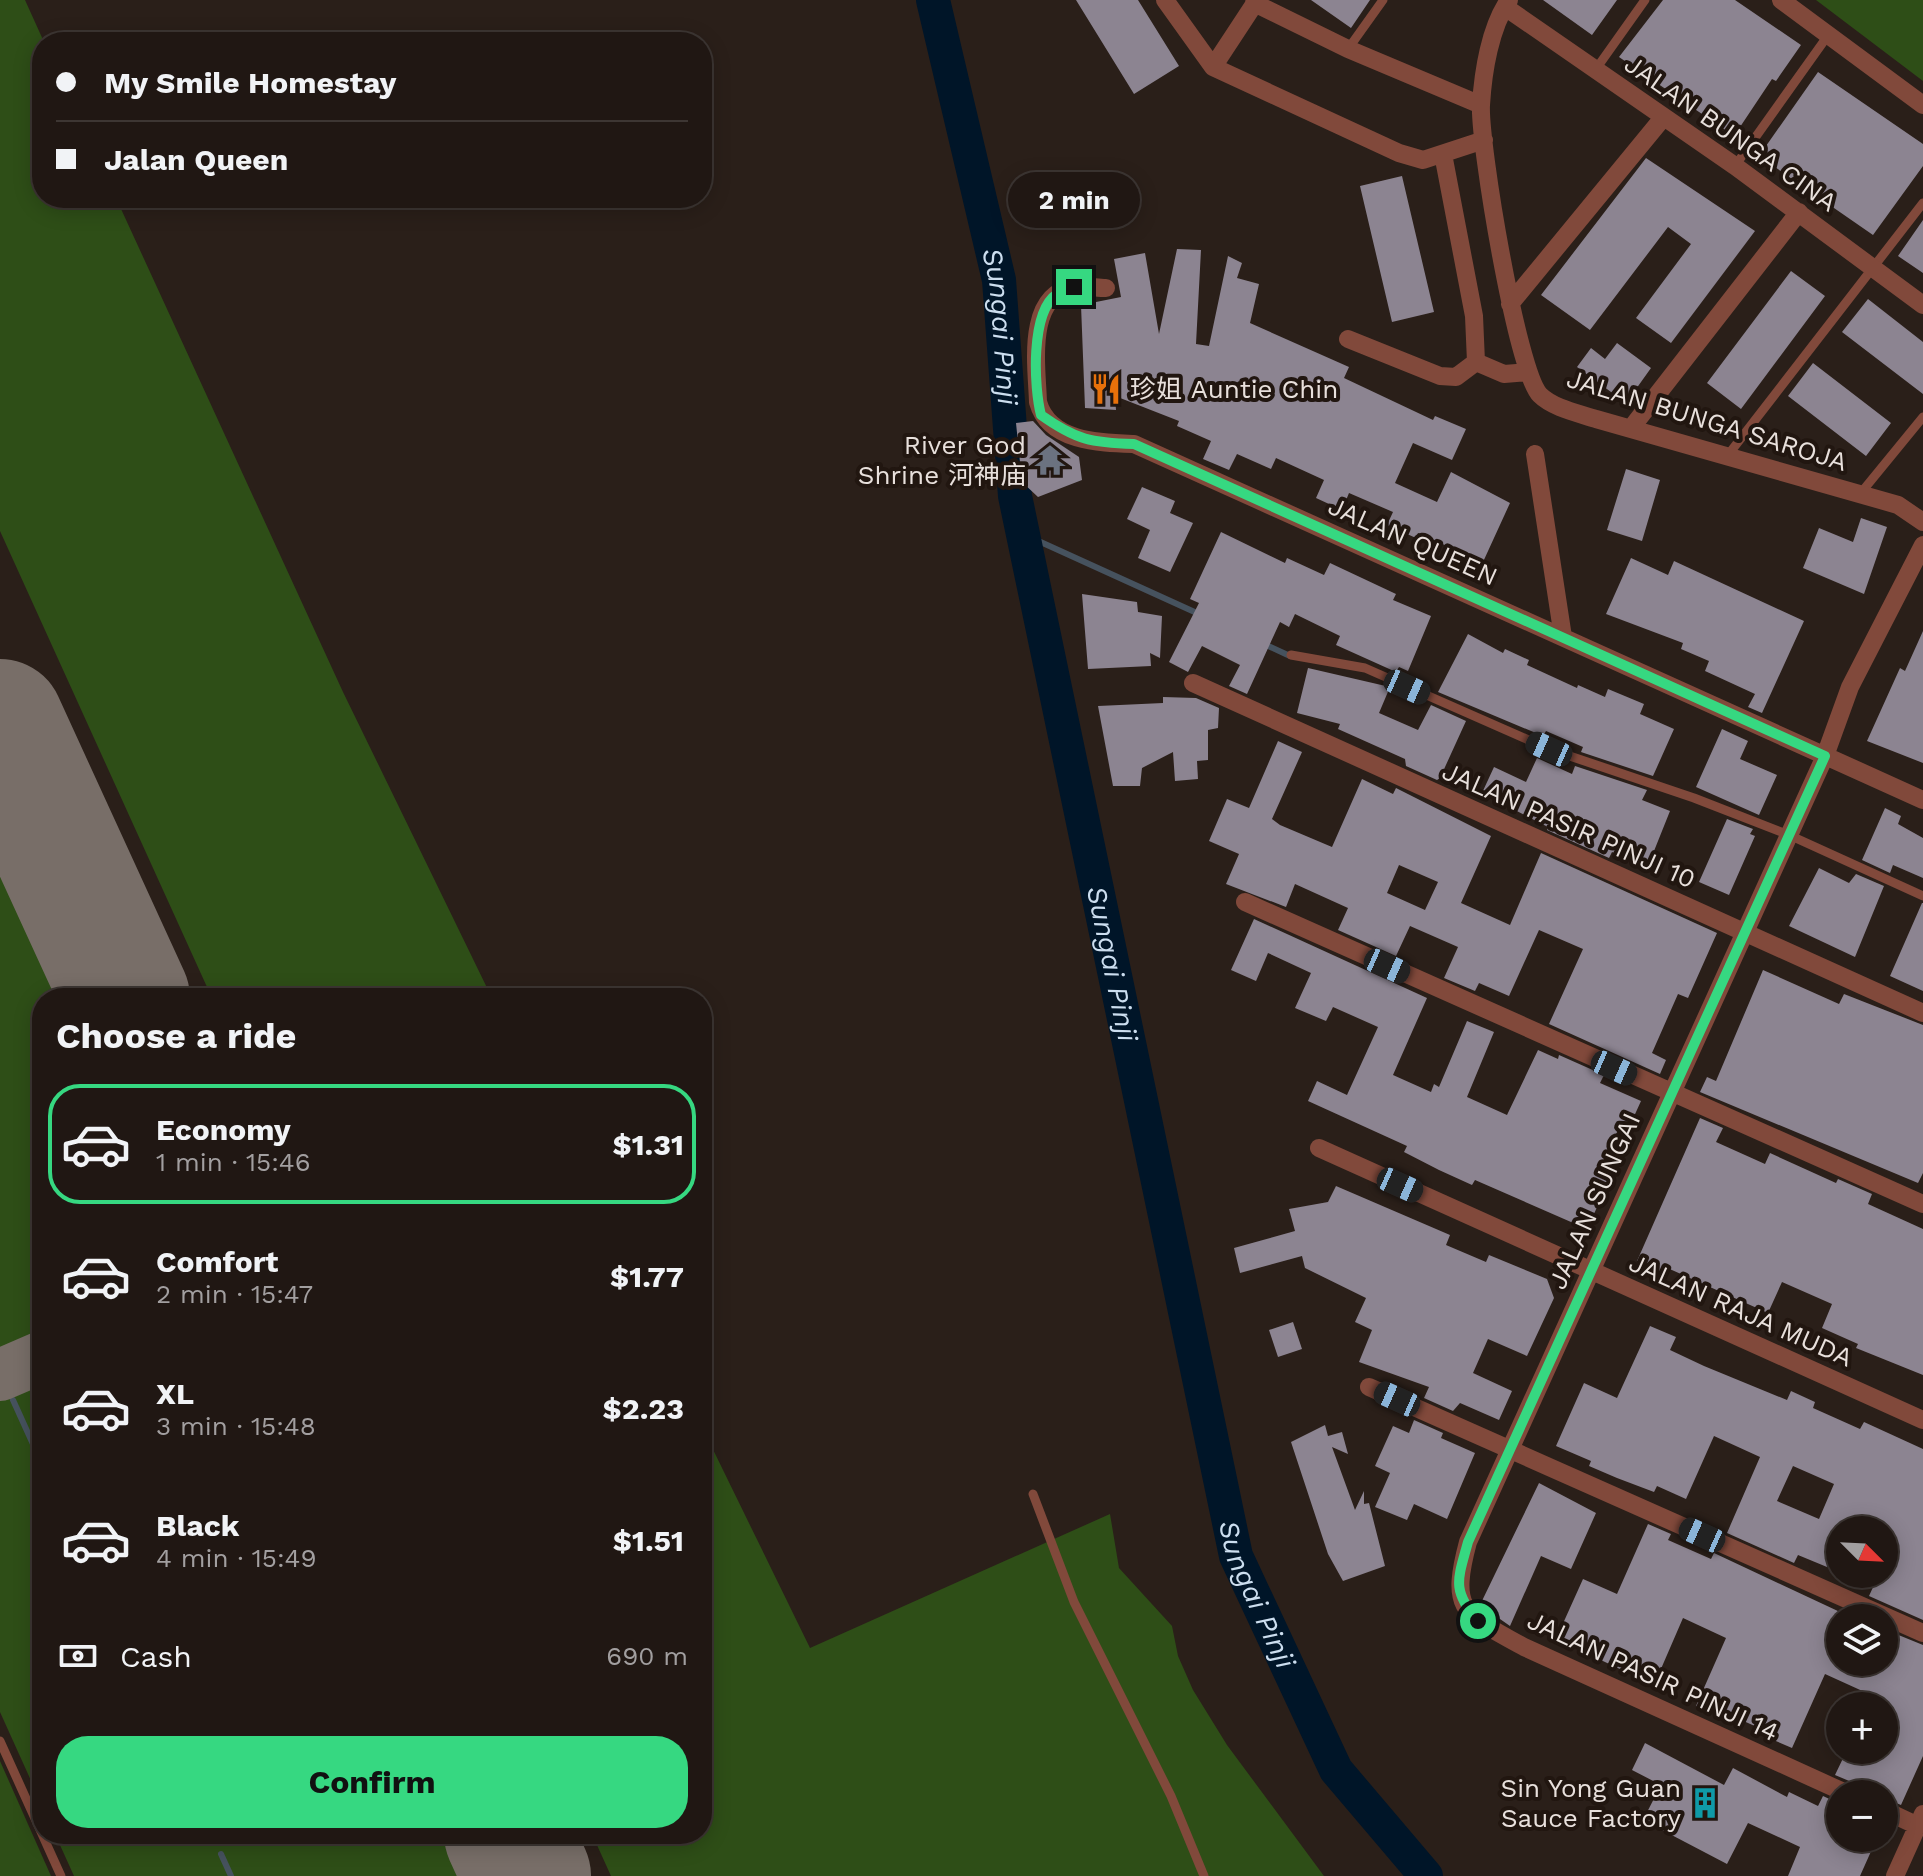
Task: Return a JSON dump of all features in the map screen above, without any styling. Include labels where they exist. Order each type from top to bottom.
[{"type":"street","points":[[1165,0],[1213,67],[1399,153],[1423,160],[1484,140]]},
{"type":"street","points":[[1781,0],[1923,105]]},
{"type":"street","points":[[1213,67],[1255,2],[1348,49],[1481,105]]},
{"type":"street","name":"JALAN BUNGA CINA","points":[[1507,3],[1662,119],[1735,166],[1923,305]]},
{"type":"street","name":"JALAN BUNGA SAROJA","points":[[1507,3],[1495,27],[1481,105],[1510,304],[1528,372],[1540,395],[1563,408],[1898,505],[1923,522]]},
{"type":"street","points":[[1510,304],[1662,119]]},
{"type":"street","points":[[1443,154],[1474,316],[1476,362]]},
{"type":"street","points":[[1632,427],[1799,212]]},
{"type":"street","name":"JALAN QUEEN","points":[[1106,288],[1074,287],[1055,295],[1045,308],[1037,343],[1041,415],[1076,438],[1134,444],[1923,800]]},
{"type":"street","points":[[1348,339],[1440,376],[1456,377],[1476,362]]},
{"type":"street","points":[[1476,362],[1504,374],[1528,372]]},
{"type":"street","points":[[1535,454],[1563,637]]},
{"type":"street","name":"JALAN SUNGAI","points":[[1457,1582],[1468,1542],[1825,756],[1845,697],[1915,580],[1923,545]]},
{"type":"street","name":"JALAN PASIR PINJI 10","points":[[1193,683],[1923,1013]]},
{"type":"street","points":[[1245,902],[1923,1204]]},
{"type":"street","name":"JALAN RAJA MUDA","points":[[1319,1148],[1923,1420]]},
{"type":"street","points":[[1369,1387],[1923,1633]]},
{"type":"street","name":"JALAN PASIR PINJI 14","points":[[1457,1582],[1460,1596],[1478,1621],[1524,1647],[1826,1784]]},
{"type":"street","points":[[1895,1876],[1920,1820],[1898,1814]]},
{"type":"lane","points":[[1348,49],[1383,0]]},
{"type":"lane","points":[[1596,69],[1645,0]]},
{"type":"lane","points":[[1735,166],[1829,34]]},
{"type":"lane","points":[[1728,455],[1923,203]]},
{"type":"lane","points":[[1860,494],[1923,417]]},
{"type":"lane","points":[[1291,655],[1365,668],[1549,749],[1694,798],[1789,835],[1923,896]]},
{"type":"lane","points":[[1033,1494],[1074,1602],[1171,1796],[1204,1876]]},
{"type":"lane","points":[[0,1741],[32,1812]]},
{"type":"lane","points":[[47,1844],[61,1876]]},
{"type":"green space","points":[[0,0],[25,0],[39,32],[32,32],[32,208],[121,208],[343,692],[487,988],[207,988],[0,531]]},
{"type":"green space","points":[[1816,0],[1923,0],[1923,81]]},
{"type":"green space","points":[[0,859],[59,988],[32,988],[32,1345],[0,1359]]},
{"type":"green space","points":[[32,1385],[32,1783],[0,1712],[0,1399]]},
{"type":"green space","points":[[712,1447],[810,1648],[1110,1514],[1119,1568],[1172,1626],[1178,1656],[1193,1690],[1227,1745],[1324,1876],[611,1876],[597,1844],[712,1844]]},
{"type":"green space","points":[[0,1761],[32,1833],[32,1844],[37,1844],[51,1876],[0,1876]]},
{"type":"green space","points":[[60,1844],[450,1844],[465,1876],[74,1876]]},
{"type":"building","points":[[1076,0],[1138,0],[1179,66],[1134,94]]},
{"type":"building","points":[[1311,0],[1370,0],[1351,28]]},
{"type":"building","points":[[1543,0],[1617,0],[1592,35]]},
{"type":"building","points":[[1663,0],[1735,0],[1801,45],[1776,81],[1772,79],[1734,136],[1619,57]]},
{"type":"building","points":[[1818,72],[1923,144],[1923,166],[1873,235],[1759,156]]},
{"type":"building","points":[[1646,158],[1755,231],[1671,343],[1636,318],[1691,244],[1668,227],[1590,330],[1541,295]]},
{"type":"building","points":[[1402,176],[1434,312],[1392,322],[1360,186]]},
{"type":"building","points":[[1923,220],[1923,273],[1898,256]]},
{"type":"building","points":[[1177,249],[1201,250],[1196,344],[1209,346],[1228,256],[1242,263],[1237,278],[1259,284],[1250,323],[1349,367],[1344,378],[1433,420],[1435,416],[1466,429],[1452,460],[1413,443],[1395,483],[1437,502],[1451,472],[1510,503],[1483,562],[1418,533],[1416,538],[1387,525],[1393,512],[1349,493],[1342,510],[1316,498],[1324,480],[1276,458],[1271,469],[1237,454],[1229,470],[1203,459],[1211,441],[1177,426],[1179,421],[1115,396],[1116,410],[1085,408],[1081,305],[1121,297],[1114,259],[1145,253],[1159,334]]},
{"type":"building","points":[[1791,271],[1825,296],[1741,409],[1707,383]]},
{"type":"building","points":[[1868,299],[1923,342],[1923,394],[1842,332]]},
{"type":"building","points":[[1617,343],[1651,368],[1626,403],[1577,367],[1591,348],[1605,359]]},
{"type":"building","points":[[1813,363],[1891,423],[1866,456],[1788,396]]},
{"type":"building","points":[[1033,421],[1046,435],[1079,457],[1082,480],[1038,497],[1022,482],[1016,423]]},
{"type":"building","points":[[1626,469],[1660,480],[1642,541],[1607,530]]},
{"type":"building","points":[[1142,487],[1175,501],[1170,513],[1193,523],[1170,572],[1138,558],[1150,530],[1127,519]]},
{"type":"building","points":[[1861,518],[1887,527],[1864,594],[1803,568],[1819,528],[1853,542]]},
{"type":"building","points":[[1221,532],[1285,563],[1287,558],[1324,575],[1330,563],[1396,594],[1393,600],[1431,616],[1408,671],[1399,667],[1396,672],[1336,645],[1340,636],[1295,614],[1289,627],[1280,622],[1247,694],[1229,686],[1240,665],[1202,646],[1188,672],[1169,662],[1199,603],[1190,599]]},
{"type":"building","points":[[1631,558],[1668,575],[1674,561],[1804,621],[1762,713],[1748,707],[1755,694],[1705,671],[1709,661],[1681,649],[1683,643],[1606,614]]},
{"type":"building","points":[[1082,594],[1137,602],[1138,612],[1162,616],[1160,658],[1150,653],[1151,666],[1088,669]]},
{"type":"building","points":[[1923,631],[1923,763],[1867,741],[1900,668],[1905,671]]},
{"type":"building","points":[[1468,634],[1503,653],[1505,649],[1529,660],[1527,665],[1577,688],[1578,685],[1605,697],[1608,689],[1644,704],[1640,714],[1674,729],[1653,776],[1581,752],[1583,747],[1546,731],[1543,736],[1438,692]]},
{"type":"building","points":[[1308,668],[1390,687],[1379,713],[1418,730],[1431,705],[1466,721],[1440,778],[1437,780],[1406,766],[1405,759],[1338,729],[1340,724],[1297,713]]},
{"type":"building","points":[[1163,697],[1196,698],[1219,708],[1218,728],[1208,730],[1208,760],[1197,761],[1198,779],[1175,781],[1173,752],[1142,768],[1140,786],[1113,786],[1098,706],[1163,703]]},
{"type":"building","points":[[1722,729],[1748,741],[1740,759],[1777,775],[1759,815],[1696,787]]},
{"type":"building","points":[[1278,741],[1302,752],[1272,819],[1280,825],[1332,847],[1362,779],[1393,794],[1396,788],[1491,836],[1461,903],[1510,925],[1541,853],[1717,933],[1688,998],[1678,994],[1652,1053],[1666,1060],[1660,1074],[1549,1024],[1583,949],[1539,930],[1509,996],[1479,983],[1475,991],[1444,978],[1458,947],[1410,926],[1396,956],[1338,930],[1348,908],[1295,884],[1286,907],[1226,884],[1239,854],[1209,841],[1227,799],[1249,808]],"holes":[[[1399,865],[1438,882],[1425,910],[1387,893]]]},
{"type":"building","points":[[1537,758],[1572,774],[1575,766],[1647,790],[1642,800],[1670,811],[1648,866],[1612,852],[1609,858],[1547,830],[1548,827],[1482,793],[1494,767],[1526,782]]},
{"type":"building","points":[[1885,808],[1901,816],[1898,824],[1923,838],[1923,878],[1893,865],[1890,873],[1862,860]]},
{"type":"building","points":[[1727,819],[1753,829],[1750,834],[1755,836],[1729,895],[1699,882]]},
{"type":"building","points":[[1819,868],[1849,883],[1856,874],[1884,886],[1855,957],[1789,926]]},
{"type":"building","points":[[1923,903],[1923,991],[1890,976]]},
{"type":"building","points":[[1254,919],[1427,998],[1393,1075],[1431,1092],[1434,1084],[1439,1087],[1467,1021],[1494,1032],[1467,1097],[1507,1115],[1538,1050],[1558,1059],[1559,1055],[1604,1075],[1600,1083],[1641,1101],[1626,1134],[1618,1130],[1604,1160],[1616,1166],[1587,1229],[1475,1180],[1472,1185],[1439,1170],[1404,1152],[1407,1146],[1308,1101],[1317,1081],[1347,1095],[1378,1027],[1333,1007],[1326,1021],[1295,1008],[1311,973],[1268,953],[1256,981],[1231,970]]},
{"type":"building","points":[[1763,970],[1839,1004],[1844,994],[1923,1025],[1923,1173],[1918,1183],[1700,1092],[1707,1077],[1716,1081]]},
{"type":"building","points":[[1700,1118],[1723,1128],[1716,1142],[1765,1164],[1770,1153],[1836,1183],[1838,1179],[1872,1194],[1868,1204],[1923,1229],[1923,1375],[1856,1348],[1858,1344],[1822,1328],[1832,1304],[1782,1282],[1768,1313],[1663,1266],[1661,1272],[1637,1261]]},
{"type":"building","points":[[1336,1186],[1450,1235],[1446,1245],[1486,1262],[1489,1255],[1547,1279],[1554,1298],[1527,1356],[1488,1339],[1473,1373],[1512,1391],[1499,1420],[1460,1403],[1453,1411],[1424,1398],[1429,1387],[1359,1362],[1372,1330],[1355,1322],[1366,1298],[1305,1268],[1302,1256],[1240,1273],[1234,1248],[1295,1231],[1289,1209],[1328,1202]]},
{"type":"building","points":[[1293,1322],[1302,1349],[1278,1357],[1269,1330]]},
{"type":"building","points":[[1650,1326],[1676,1337],[1670,1350],[1704,1366],[1787,1400],[1791,1391],[1815,1402],[1813,1408],[1860,1429],[1864,1422],[1923,1449],[1923,1620],[1898,1609],[1898,1604],[1887,1604],[1869,1596],[1873,1588],[1898,1588],[1898,1516],[1826,1516],[1826,1567],[1798,1555],[1794,1563],[1727,1533],[1760,1457],[1714,1436],[1686,1499],[1657,1486],[1654,1492],[1617,1478],[1589,1466],[1591,1461],[1556,1446],[1584,1383],[1617,1398]],"holes":[[[1793,1466],[1834,1484],[1819,1519],[1777,1501]]]},
{"type":"building","points":[[1414,1420],[1443,1433],[1441,1438],[1475,1453],[1447,1519],[1414,1504],[1407,1520],[1375,1507],[1390,1473],[1375,1466],[1393,1426],[1409,1433]]},
{"type":"building","points":[[1325,1425],[1328,1436],[1342,1432],[1348,1454],[1332,1447],[1355,1510],[1364,1491],[1364,1504],[1369,1503],[1385,1566],[1343,1581],[1328,1554],[1291,1442]]},
{"type":"building","points":[[1539,1483],[1596,1513],[1571,1569],[1541,1556],[1510,1626],[1480,1605]]},
{"type":"building","points":[[1648,1524],[1671,1534],[1668,1540],[1711,1559],[1714,1553],[1826,1605],[1826,1674],[1792,1748],[1764,1736],[1766,1731],[1721,1711],[1719,1716],[1696,1706],[1726,1638],[1683,1618],[1654,1685],[1556,1639],[1583,1579],[1617,1594]]},
{"type":"building","points":[[1898,1635],[1923,1645],[1923,1756],[1901,1805],[1898,1804],[1898,1780],[1847,1780],[1835,1775],[1840,1764],[1898,1764],[1898,1692],[1865,1692],[1829,1676],[1898,1676]]},
{"type":"building","name":"Sin Yong Guan Sauce Factory","points":[[1645,1743],[1724,1785],[1733,1768],[1787,1797],[1789,1792],[1818,1806],[1823,1796],[1826,1797],[1826,1852],[1871,1852],[1860,1876],[1788,1876],[1800,1847],[1748,1823],[1727,1864],[1643,1820],[1661,1785],[1632,1770]]},
{"type":"waterway","name":"Sungai Pinji","points":[[933,0],[999,280],[1015,496],[1236,1556],[1336,1770],[1426,1876]]},
{"type":"waterway","points":[[1023,534],[1199,614]]},
{"type":"waterway","points":[[1264,644],[1290,656]]},
{"type":"waterway","points":[[13,1400],[32,1442]]},
{"type":"waterway","points":[[221,1854],[231,1876]]},
{"type":"taxiway","points":[[0,1375],[32,1361]]},
{"type":"runway","points":[[0,723],[121,988]]},
{"type":"runway","points":[[513,1844],[527,1876]]},
{"type":"place","name":"珍姐 Auntie Chin","points":[[1106,389]]},
{"type":"place","name":"River God Shrine 河神庙","points":[[1050,460]]},
{"type":"place","name":"Sin Yong Guan Sauce Factory","points":[[1705,1803]]},
{"type":"route","points":[[1074,287],[1055,295],[1045,308],[1037,343],[1041,415],[1064,431],[1076,438],[1099,443],[1134,444],[1825,756],[1468,1542],[1457,1582],[1460,1596],[1478,1621]]}]
